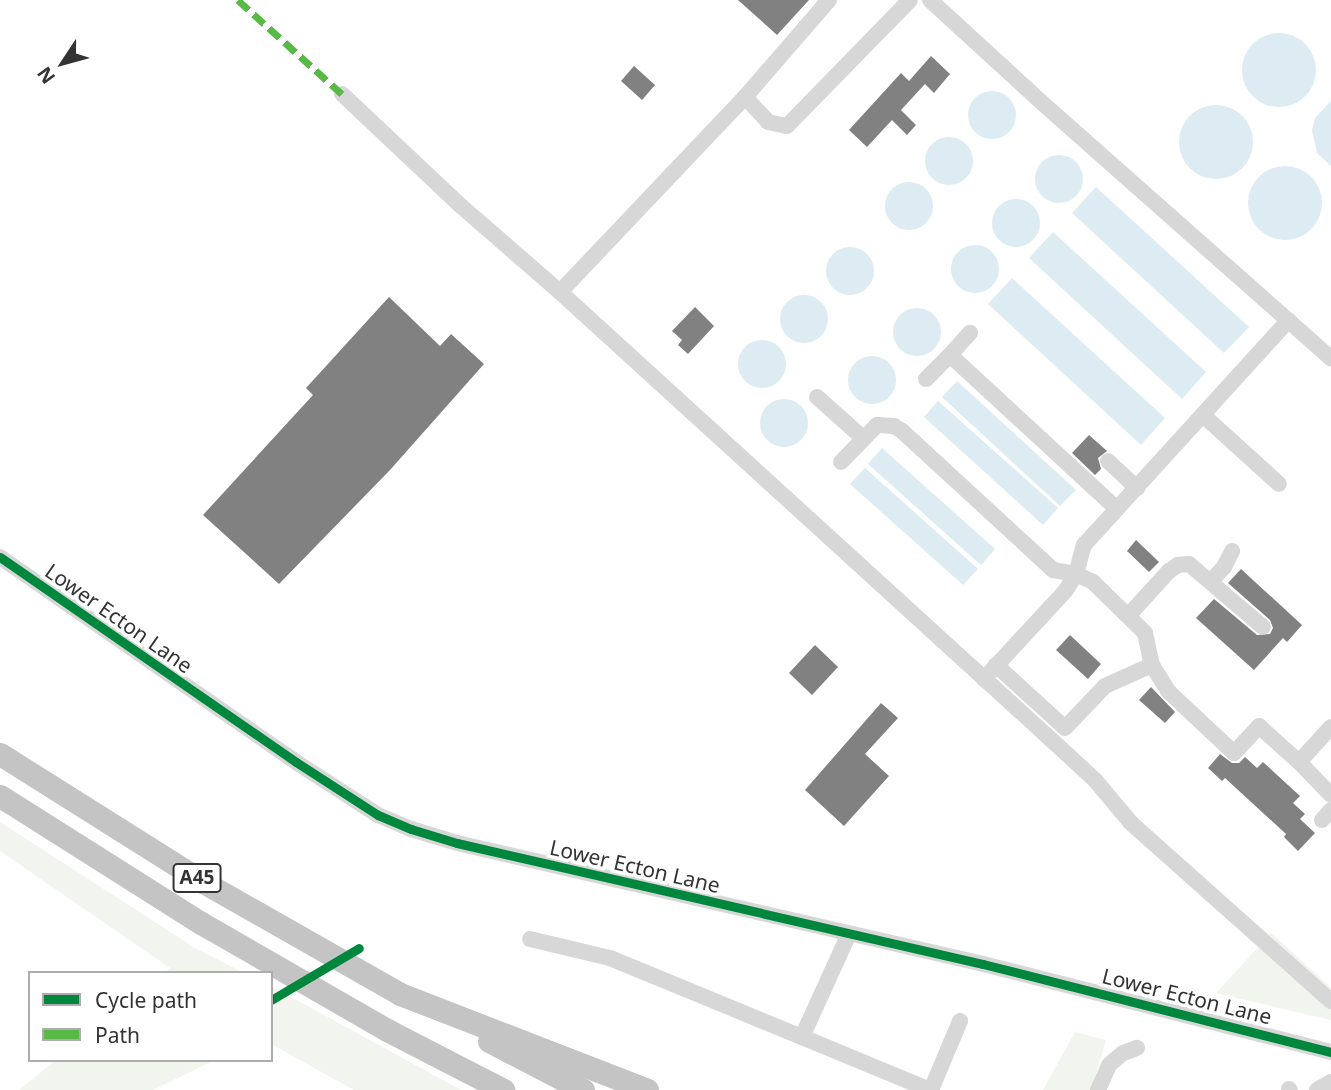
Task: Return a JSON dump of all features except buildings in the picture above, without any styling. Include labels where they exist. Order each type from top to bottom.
[{"type":"highway","name":"A45","points":[[0,754],[205,883],[400,994],[583,1090]]},
{"type":"highway","name":"A45","points":[[0,796],[201,923],[387,1030],[503,1090]]},
{"type":"highway","points":[[400,994],[647,1090]]},
{"type":"street","points":[[560,292],[745,97],[829,0]]},
{"type":"street","points":[[745,97],[768,122],[788,126],[910,0]]},
{"type":"street","points":[[930,0],[1331,358]]},
{"type":"street","points":[[342,94],[461,206],[560,292],[1095,780],[1131,823],[1331,1001]]},
{"type":"street","points":[[984,679],[1066,590],[1076,574],[1084,545],[1289,320]]},
{"type":"street","points":[[926,379],[970,333]]},
{"type":"street","points":[[950,355],[1117,509]]},
{"type":"street","points":[[817,397],[863,438]]},
{"type":"street","points":[[1204,416],[1279,484]]},
{"type":"street","points":[[841,462],[877,425],[894,426],[902,431],[1053,570],[1076,574],[1093,582],[1145,633],[1152,665],[1169,692],[1234,752],[1259,726],[1331,795]]},
{"type":"street","points":[[1108,461],[1137,488]]},
{"type":"street","points":[[1211,581],[1224,567],[1232,551]]},
{"type":"street","name":"Lower Ecton Lane","points":[[0,557],[378,815],[457,843],[1157,1007],[1331,1052]]},
{"type":"street","points":[[1128,616],[1178,565],[1189,564],[1263,627]]},
{"type":"street","points":[[996,665],[1065,728],[1105,686],[1152,665]]},
{"type":"street","points":[[1299,762],[1331,727]]},
{"type":"street","points":[[802,1037],[849,934]]},
{"type":"street","points":[[530,939],[610,958],[931,1090],[960,1021]]},
{"type":"street","points":[[1098,1090],[1109,1065],[1123,1053],[1137,1048]]},
{"type":"street","points":[[1317,1090],[1331,1082]]},
{"type":"shaded area","points":[[1279,33],[1293,36],[1305,44],[1313,56],[1316,70],[1313,84],[1305,96],[1293,104],[1279,107],[1265,104],[1253,96],[1245,84],[1242,70],[1245,56],[1253,44],[1265,36]]},
{"type":"shaded area","points":[[992,91],[1009,98],[1016,115],[1009,132],[992,139],[975,132],[968,115],[975,98]]},
{"type":"shaded area","points":[[1331,101],[1331,166],[1317,153],[1312,130],[1315,118]]},
{"type":"shaded area","points":[[1216,105],[1230,108],[1242,116],[1250,128],[1253,142],[1250,156],[1242,168],[1230,176],[1216,179],[1202,176],[1190,168],[1182,156],[1179,142],[1182,128],[1190,116],[1202,108]]},
{"type":"shaded area","points":[[949,137],[966,144],[973,161],[966,178],[949,185],[932,178],[925,161],[932,144]]},
{"type":"shaded area","points":[[1059,155],[1076,162],[1083,179],[1076,196],[1059,203],[1042,196],[1035,179],[1042,162]]},
{"type":"shaded area","points":[[1285,166],[1299,169],[1311,177],[1319,189],[1322,203],[1319,217],[1311,229],[1299,237],[1285,240],[1271,237],[1259,229],[1251,217],[1248,203],[1251,189],[1259,177],[1271,169]]},
{"type":"shaded area","points":[[909,182],[926,189],[933,206],[926,223],[909,230],[892,223],[885,206],[892,189]]},
{"type":"shaded area","points":[[1096,187],[1249,327],[1224,353],[1072,213]]},
{"type":"shaded area","points":[[1016,199],[1033,206],[1040,223],[1033,240],[1016,247],[999,240],[992,223],[999,206]]},
{"type":"shaded area","points":[[1053,232],[1206,372],[1182,399],[1029,258]]},
{"type":"shaded area","points":[[975,245],[992,252],[999,269],[992,286],[975,293],[958,286],[951,269],[958,252]]},
{"type":"shaded area","points":[[850,247],[867,254],[874,271],[867,288],[850,295],[833,288],[826,271],[833,254]]},
{"type":"shaded area","points":[[1012,278],[1165,418],[1141,445],[988,304]]},
{"type":"shaded area","points":[[804,295],[821,302],[828,319],[821,336],[804,343],[787,336],[780,319],[787,302]]},
{"type":"shaded area","points":[[917,308],[934,315],[941,332],[934,349],[917,356],[900,349],[893,332],[900,315]]},
{"type":"shaded area","points":[[762,340],[779,347],[786,364],[779,381],[762,388],[745,381],[738,364],[745,347]]},
{"type":"shaded area","points":[[872,356],[889,363],[896,380],[889,397],[872,404],[855,397],[848,380],[855,363]]},
{"type":"shaded area","points":[[957,381],[1076,490],[1060,506],[942,397]]},
{"type":"shaded area","points":[[784,399],[801,406],[808,423],[801,440],[784,447],[767,440],[760,423],[767,406]]},
{"type":"shaded area","points":[[938,401],[1058,508],[1043,525],[924,417]]},
{"type":"shaded area","points":[[882,448],[995,549],[981,565],[868,464]]},
{"type":"shaded area","points":[[865,468],[978,569],[963,585],[850,484]]},
{"type":"shaded area","points":[[0,822],[195,948],[240,971],[166,971],[170,968],[0,851]]},
{"type":"shaded area","points":[[1271,933],[1331,988],[1331,1020],[1216,993]]},
{"type":"shaded area","points":[[273,988],[461,1090],[354,1090],[273,1045]]},
{"type":"shaded area","points":[[1075,1032],[1106,1040],[1091,1090],[1043,1090]]},
{"type":"shaded area","points":[[54,1062],[211,1062],[153,1090],[19,1090]]},
{"type":"marked path","points":[[238,0],[342,94]]},
{"type":"cycle path","points":[[0,557],[296,762],[378,815],[411,829],[457,843],[983,964],[1331,1052]]},
{"type":"cycle path","points":[[273,999],[359,948]]}]
